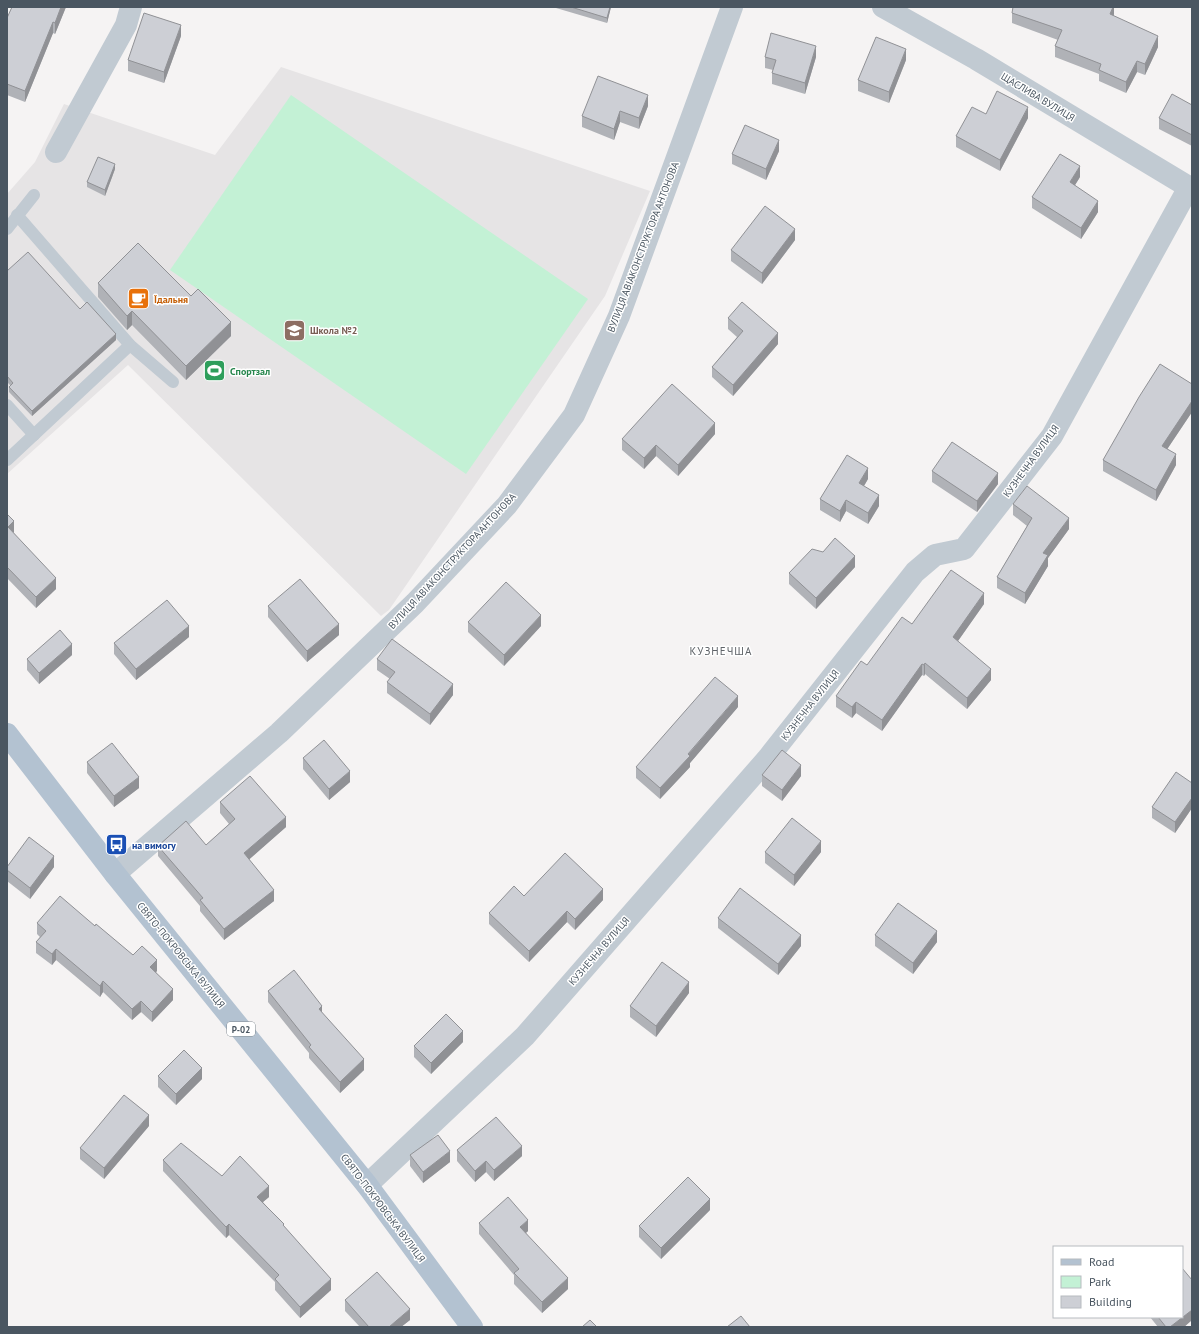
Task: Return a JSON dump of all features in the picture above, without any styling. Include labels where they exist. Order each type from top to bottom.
[{"type":"main road","name":"СВЯТО-ПОКРОВСЬКА ВУЛИЦЯ","points":[[7,734],[116,874],[367,1185],[472,1327]]},
{"type":"street","points":[[56,152],[126,25],[131,7]]},
{"type":"street","name":"ВУЛИЦЯ АВІАКОНСТРУКТОРА АНТОНОВА","points":[[116,874],[279,733],[415,603],[507,505],[574,415],[619,316],[732,7]]},
{"type":"street","name":"ЩАСЛИВА ВУЛИЦЯ","points":[[883,7],[982,63],[1190,188]]},
{"type":"street","name":"КУЗНЕЧНА ВУЛИЦЯ","points":[[367,1185],[525,1036],[768,758],[915,572],[935,555],[964,549],[1052,436],[1190,188]]},
{"type":"lane","points":[[7,229],[34,195]]},
{"type":"lane","points":[[17,215],[130,345],[173,382]]},
{"type":"lane","points":[[7,460],[130,345]]},
{"type":"lane","points":[[7,405],[34,435]]},
{"type":"shaded area","name":"Школа №2","points":[[281,67],[650,191],[605,296],[389,610],[381,616],[128,365],[7,474],[7,194],[35,162],[64,104],[215,155]]},
{"type":"green space","points":[[291,95],[588,299],[466,474],[170,270]]},
{"type":"building","points":[[12,7],[61,7],[55,23],[53,22],[25,91],[7,84],[7,18]]},
{"type":"building","points":[[571,7],[610,7],[607,18]]},
{"type":"building","points":[[1013,7],[1113,7],[1110,14],[1158,36],[1145,64],[1137,61],[1126,82],[1099,70],[1101,64],[1055,46],[1062,30],[1012,13]]},
{"type":"building","points":[[144,13],[181,25],[164,72],[128,60]]},
{"type":"building","points":[[771,33],[816,46],[805,83],[772,73],[776,60],[765,57]]},
{"type":"building","points":[[876,37],[906,49],[889,92],[858,80]]},
{"type":"building","points":[[598,76],[648,95],[639,118],[620,111],[614,129],[582,116]]},
{"type":"building","points":[[997,91],[1028,107],[1000,160],[956,136],[972,107],[986,114]]},
{"type":"building","points":[[1172,94],[1192,105],[1192,135],[1159,118]]},
{"type":"building","points":[[745,125],[779,140],[766,169],[732,154]]},
{"type":"building","points":[[1060,154],[1080,166],[1070,182],[1098,201],[1081,228],[1032,197]]},
{"type":"building","points":[[98,157],[115,164],[105,190],[87,182]]},
{"type":"building","points":[[765,206],[795,229],[762,273],[731,250]]},
{"type":"building","points":[[138,243],[191,296],[198,289],[231,322],[186,366],[132,311],[127,316],[98,283]]},
{"type":"building","points":[[28,252],[80,309],[87,302],[116,334],[32,411],[9,387],[13,383],[7,376],[7,271]]},
{"type":"building","points":[[742,302],[778,333],[733,385],[712,367],[743,331],[728,318]]},
{"type":"building","points":[[1160,364],[1192,384],[1192,401],[1162,446],[1176,454],[1156,490],[1103,460],[1139,397]]},
{"type":"building","points":[[672,384],[715,423],[678,465],[656,445],[644,458],[622,439]]},
{"type":"building","points":[[952,442],[998,473],[977,501],[932,471]]},
{"type":"building","points":[[847,455],[868,468],[859,483],[879,495],[868,513],[846,500],[840,511],[820,499]]},
{"type":"building","points":[[1027,486],[1069,518],[1043,553],[1048,555],[1025,593],[997,577],[1032,518],[1013,504]]},
{"type":"building","points":[[7,514],[14,521],[8,527],[56,578],[36,597],[7,567]]},
{"type":"building","points":[[835,538],[855,556],[816,598],[789,573],[812,549],[823,552]]},
{"type":"building","points":[[951,570],[984,593],[953,637],[991,669],[967,698],[925,663],[924,665],[922,664],[882,720],[856,702],[852,707],[836,696],[861,661],[867,665],[902,617],[912,624]]},
{"type":"building","points":[[300,579],[339,624],[307,651],[268,606]]},
{"type":"building","points":[[506,582],[541,615],[504,655],[468,622]]},
{"type":"building","points":[[167,600],[189,626],[136,669],[114,643]]},
{"type":"building","points":[[60,630],[72,644],[39,673],[27,659]]},
{"type":"building","points":[[392,639],[453,684],[430,714],[387,682],[395,672],[377,659]]},
{"type":"building","points":[[715,677],[738,696],[688,754],[690,756],[660,788],[636,767]]},
{"type":"building","points":[[324,740],[350,771],[329,789],[303,758]]},
{"type":"building","points":[[112,743],[139,777],[114,796],[87,762]]},
{"type":"building","points":[[782,750],[801,765],[782,790],[762,775]]},
{"type":"building","points":[[1176,772],[1192,783],[1192,798],[1175,822],[1152,807]]},
{"type":"building","points":[[250,776],[286,817],[244,853],[274,890],[224,929],[200,900],[203,898],[158,846],[186,821],[206,845],[235,819],[220,802]]},
{"type":"building","points":[[792,818],[821,841],[794,875],[765,852]]},
{"type":"building","points":[[29,837],[54,856],[30,888],[7,870],[7,867]]},
{"type":"building","points":[[565,853],[603,889],[575,919],[567,911],[529,951],[489,913],[514,886],[524,896]]},
{"type":"building","points":[[740,888],[801,935],[778,964],[718,918]]},
{"type":"building","points":[[60,896],[95,926],[96,924],[133,955],[142,946],[157,960],[150,967],[173,989],[152,1012],[141,1001],[132,1009],[103,981],[100,986],[56,949],[52,954],[36,942],[46,931],[37,923]]},
{"type":"building","points":[[898,903],[937,931],[913,963],[875,935]]},
{"type":"building","points":[[662,962],[689,982],[656,1026],[630,1006]]},
{"type":"building","points":[[294,970],[322,1006],[319,1009],[364,1059],[340,1082],[309,1047],[311,1045],[268,991]]},
{"type":"building","points":[[446,1014],[463,1031],[431,1063],[414,1046]]},
{"type":"building","points":[[184,1050],[202,1068],[176,1094],[158,1076]]},
{"type":"building","points":[[124,1095],[149,1115],[104,1168],[80,1148]]},
{"type":"building","points":[[496,1117],[522,1146],[494,1170],[486,1161],[475,1171],[457,1150]]},
{"type":"building","points":[[438,1135],[450,1151],[423,1172],[410,1155]]},
{"type":"building","points":[[181,1143],[222,1176],[240,1156],[269,1186],[257,1197],[284,1224],[283,1225],[331,1279],[300,1307],[275,1279],[279,1275],[229,1224],[226,1227],[163,1160]]},
{"type":"building","points":[[688,1177],[710,1199],[661,1248],[639,1226]]},
{"type":"building","points":[[508,1197],[528,1220],[520,1227],[568,1278],[542,1302],[514,1273],[519,1269],[479,1223]]},
{"type":"building","points":[[1183,1269],[1192,1280],[1192,1310],[1183,1317]]},
{"type":"building","points":[[377,1272],[410,1309],[389,1327],[369,1327],[345,1300]]},
{"type":"building","points":[[741,1316],[750,1327],[727,1327]]},
{"type":"building","points":[[1159,1318],[1182,1318],[1170,1327],[1166,1327]]},
{"type":"building","points":[[590,1320],[597,1327],[582,1327]]},
{"type":"place","name":"Їдальня","points":[[139,299]]},
{"type":"place","name":"Школа №2","points":[[294,330]]},
{"type":"place","name":"Спортзал","points":[[215,371]]},
{"type":"place","name":"на вимогу","points":[[117,845]]},
{"type":"district","name":"КУЗНЕЧША","points":[[721,651]]}]
